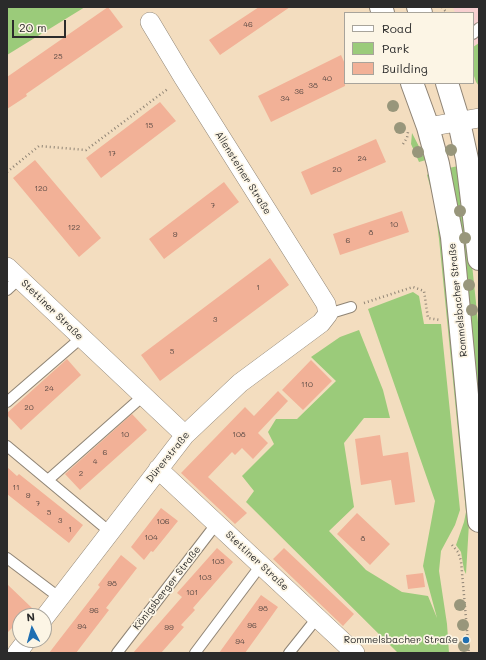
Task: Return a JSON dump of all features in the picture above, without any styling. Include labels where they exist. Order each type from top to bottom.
[{"type":"main road","name":"Rommelsbacher Straße","points":[[412,84],[428,127],[438,164],[452,237],[479,521]]},
{"type":"main road","points":[[448,84],[469,120],[467,159],[479,259]]},
{"type":"street","name":"Allensteiner Straße","points":[[150,22],[182,77],[326,304],[324,319]]},
{"type":"street","points":[[428,127],[469,120]]},
{"type":"street","name":"Stettiner Straße","points":[[11,278],[81,338],[185,435]]},
{"type":"street","name":"Dürerstraße","points":[[52,608],[185,435],[240,383],[324,319]]},
{"type":"street","name":"Stettiner Straße","points":[[158,469],[355,653]]},
{"type":"lane","points":[[324,319],[351,307]]},
{"type":"lane","points":[[7,402],[81,338]]},
{"type":"lane","points":[[48,480],[143,396]]},
{"type":"lane","points":[[7,446],[110,532]]},
{"type":"lane","name":"Königsberger Straße","points":[[117,653],[217,523]]},
{"type":"lane","points":[[7,558],[60,598]]},
{"type":"lane","points":[[195,653],[261,565]]},
{"type":"lane","points":[[290,653],[317,618]]},
{"type":"path","points":[[7,172],[39,146],[86,150],[182,77]]},
{"type":"path","points":[[351,307],[413,287],[424,291],[428,318],[444,320]]},
{"type":"path","points":[[452,545],[458,552],[461,561],[469,653]]},
{"type":"shaded area","points":[[453,7],[479,7],[479,43],[474,46],[474,12],[455,12]]},
{"type":"green space","points":[[7,7],[85,7],[7,55]]},
{"type":"green space","points":[[479,43],[479,86],[474,76],[474,46]]},
{"type":"green space","points":[[412,133],[426,160],[419,162],[411,144]]},
{"type":"green space","points":[[458,166],[469,235],[479,332],[479,421],[449,168]]},
{"type":"green space","points":[[430,172],[443,238],[469,523],[466,574],[461,552],[456,545],[466,512],[439,239],[434,200],[427,175]]},
{"type":"green space","points":[[413,292],[419,296],[424,324],[441,324],[460,510],[455,525],[441,551],[439,571],[447,624],[449,653],[398,653],[246,502],[254,491],[242,476],[274,444],[268,432],[276,419],[297,419],[336,381],[311,357],[340,337],[359,330],[383,390],[390,418],[364,418],[344,443],[354,507],[329,531],[366,570],[402,592],[428,596],[437,618],[423,566],[435,501],[368,309]]},
{"type":"building","points":[[108,7],[123,27],[26,94],[27,96],[7,109],[7,77]]},
{"type":"building","points":[[259,7],[290,7],[220,55],[209,40]]},
{"type":"building","points":[[341,55],[344,62],[345,86],[271,122],[258,96]]},
{"type":"building","points":[[160,102],[176,121],[101,178],[86,158]]},
{"type":"building","points":[[376,139],[386,162],[311,195],[301,172]]},
{"type":"building","points":[[35,160],[101,238],[79,257],[13,178]]},
{"type":"building","points":[[224,182],[239,202],[164,259],[149,239]]},
{"type":"building","points":[[402,211],[409,232],[340,255],[333,234]]},
{"type":"building","points":[[270,258],[289,285],[160,381],[141,355]]},
{"type":"building","points":[[67,359],[81,375],[21,430],[7,415],[7,413]]},
{"type":"building","points":[[311,360],[332,381],[303,410],[282,390]]},
{"type":"building","points":[[278,391],[288,401],[258,433],[268,443],[253,459],[242,448],[235,455],[232,452],[208,477],[247,513],[235,524],[181,473],[245,407],[254,416]]},
{"type":"building","points":[[132,414],[147,430],[80,490],[65,474]]},
{"type":"building","points":[[380,435],[383,456],[408,452],[415,502],[395,505],[391,480],[361,485],[355,439]]},
{"type":"building","points":[[7,467],[17,476],[19,474],[83,525],[69,543],[7,494]]},
{"type":"building","points":[[161,508],[178,521],[153,552],[151,551],[144,560],[131,547]]},
{"type":"building","points":[[357,513],[390,544],[370,565],[337,534]]},
{"type":"building","points":[[217,548],[233,562],[193,608],[195,610],[181,625],[184,627],[161,653],[133,653],[182,597],[177,593]]},
{"type":"building","points":[[284,548],[354,614],[343,626],[273,559]]},
{"type":"building","points":[[121,555],[137,568],[106,608],[109,610],[76,653],[49,653],[100,587],[98,585]]},
{"type":"building","points":[[423,573],[425,587],[408,589],[406,575]]},
{"type":"building","points":[[7,584],[32,608],[12,608],[12,628],[7,633]]},
{"type":"building","points":[[261,595],[278,607],[245,653],[219,653]]},
{"type":"place","name":"Rommelsbacher Straße","points":[[466,640]]}]
